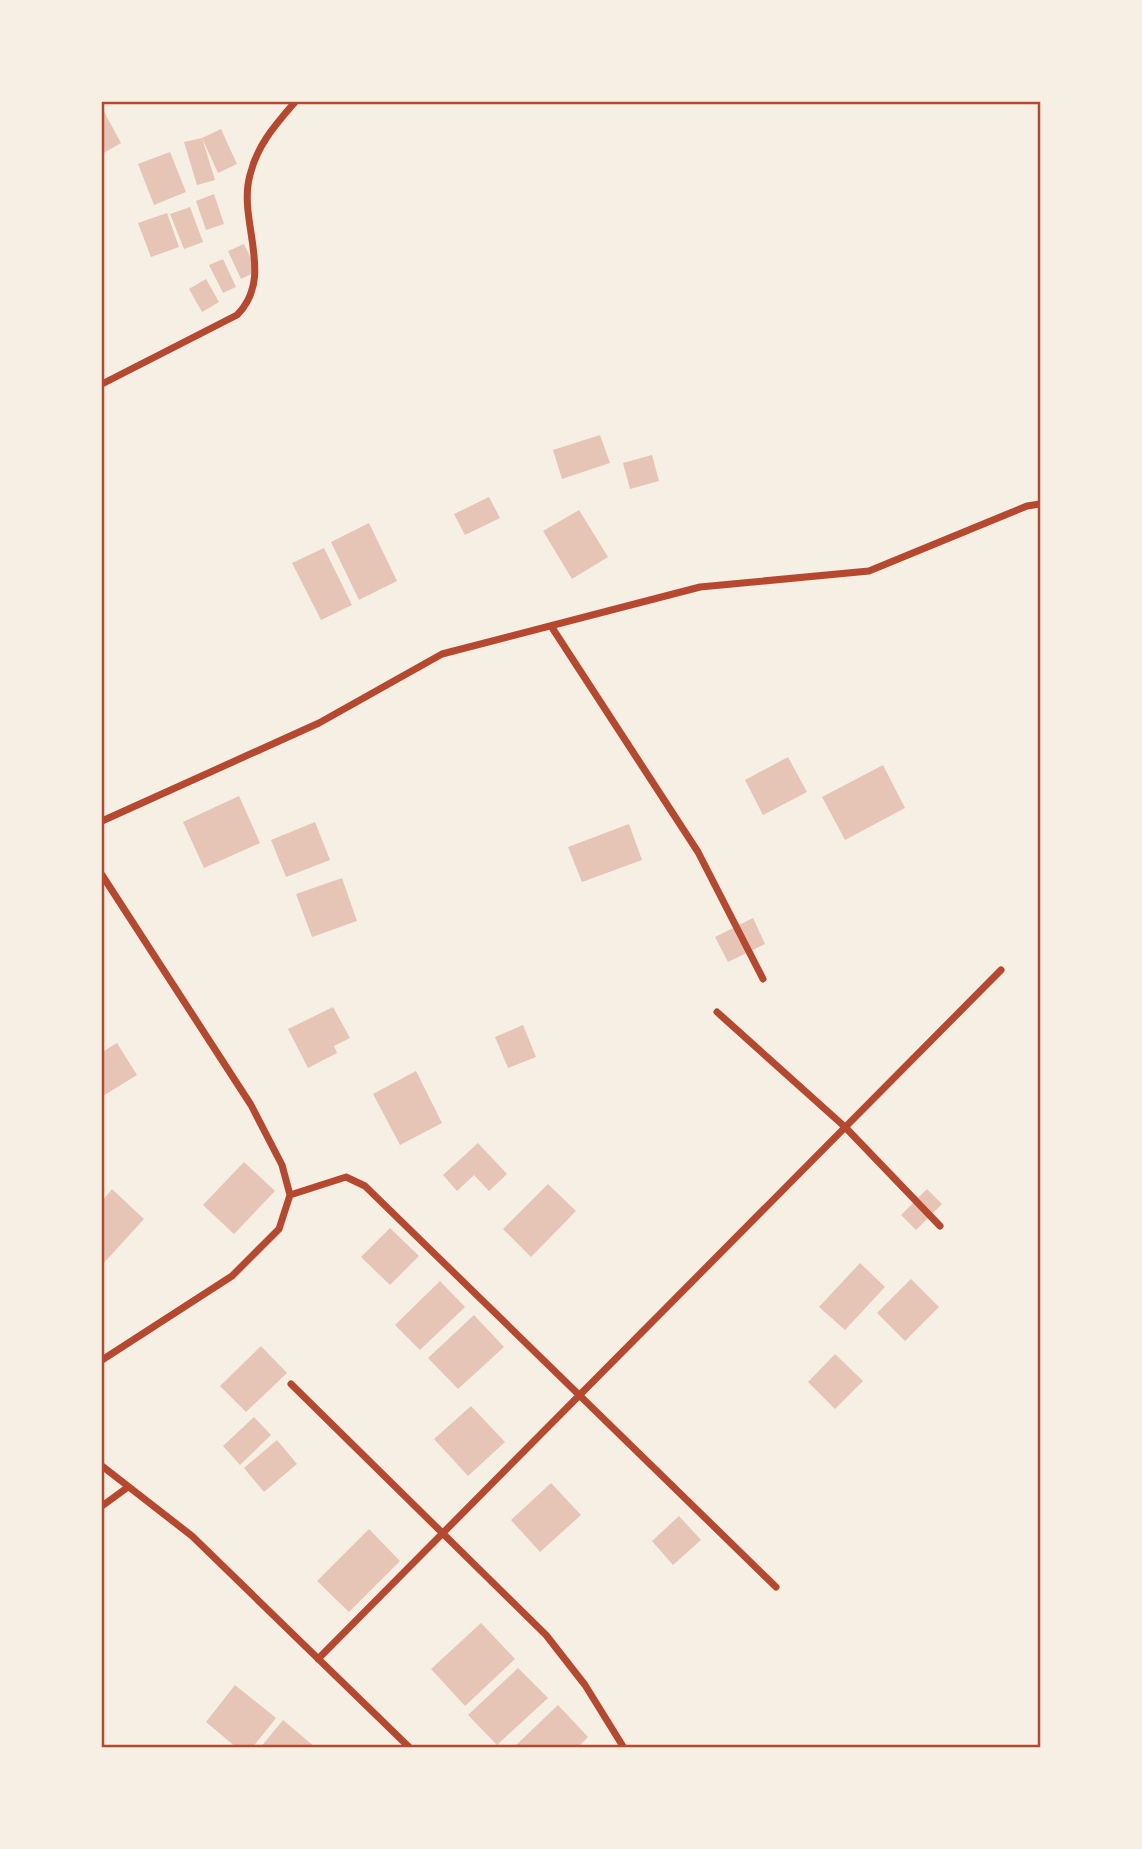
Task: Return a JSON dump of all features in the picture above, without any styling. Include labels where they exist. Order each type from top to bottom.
[{"type":"street","points":[[102,384],[237,315],[249,303],[255,287],[252,225],[247,201],[249,177],[269,132],[295,102]]},
{"type":"street","points":[[102,821],[319,723],[442,654],[700,587],[869,570],[1027,506],[1041,504]]},
{"type":"street","points":[[551,626],[698,852],[763,979]]},
{"type":"street","points":[[102,875],[251,1105],[282,1165],[290,1195],[279,1229],[232,1276],[102,1360]]},
{"type":"street","points":[[318,1659],[1001,970]]},
{"type":"street","points":[[717,1012],[845,1127],[940,1226]]},
{"type":"street","points":[[290,1195],[346,1177],[365,1186],[581,1393],[776,1587]]},
{"type":"street","points":[[291,1384],[545,1635],[585,1685],[624,1748]]},
{"type":"street","points":[[102,1466],[192,1536],[410,1748]]},
{"type":"street","points":[[102,1506],[128,1487]]},
{"type":"street","points":[[396,1748],[400,1739]]},
{"type":"building","points":[[102,108],[121,143],[102,154]]},
{"type":"building","points":[[221,129],[237,164],[218,173],[202,138]]},
{"type":"building","points":[[202,138],[215,180],[197,185],[184,142]]},
{"type":"building","points":[[170,152],[186,192],[154,205],[138,164]]},
{"type":"building","points":[[214,194],[224,224],[206,230],[196,201]]},
{"type":"building","points":[[190,207],[203,242],[184,249],[170,214]]},
{"type":"building","points":[[167,213],[179,247],[151,257],[138,223]]},
{"type":"building","points":[[244,244],[257,271],[241,279],[228,251]]},
{"type":"building","points":[[223,259],[236,287],[223,293],[209,265]]},
{"type":"building","points":[[206,279],[219,302],[202,312],[189,289]]},
{"type":"building","points":[[600,435],[610,463],[562,479],[553,450]]},
{"type":"building","points":[[652,455],[659,481],[630,489],[623,463]]},
{"type":"building","points":[[489,497],[500,518],[465,535],[454,514]]},
{"type":"building","points":[[579,510],[608,557],[572,579],[543,531]]},
{"type":"building","points":[[369,523],[397,581],[359,600],[331,542]]},
{"type":"building","points":[[324,548],[352,605],[321,620],[292,563]]},
{"type":"building","points":[[788,757],[807,792],[763,815],[745,780]]},
{"type":"building","points":[[883,765],[905,808],[845,840],[822,797]]},
{"type":"building","points":[[239,796],[260,843],[204,868],[183,822]]},
{"type":"building","points":[[315,822],[330,860],[286,877],[271,840]]},
{"type":"building","points":[[629,824],[642,860],[582,882],[568,847]]},
{"type":"building","points":[[342,878],[357,921],[312,937],[296,894]]},
{"type":"building","points":[[753,918],[765,944],[728,962],[715,937]]},
{"type":"building","points":[[333,1007],[350,1038],[334,1046],[337,1053],[308,1068],[288,1029]]},
{"type":"building","points":[[523,1025],[536,1057],[508,1068],[495,1037]]},
{"type":"building","points":[[117,1043],[137,1075],[103,1096],[102,1052]]},
{"type":"building","points":[[416,1071],[442,1123],[400,1145],[373,1094]]},
{"type":"building","points":[[478,1143],[507,1174],[489,1191],[474,1175],[457,1191],[443,1175]]},
{"type":"building","points":[[244,1162],[275,1191],[234,1234],[203,1205]]},
{"type":"building","points":[[548,1184],[576,1211],[531,1257],[503,1229]]},
{"type":"building","points":[[112,1189],[144,1219],[102,1265],[102,1201]]},
{"type":"building","points":[[927,1189],[942,1204],[916,1230],[901,1215]]},
{"type":"building","points":[[390,1228],[419,1256],[390,1285],[361,1257]]},
{"type":"building","points":[[860,1263],[885,1287],[845,1330],[819,1307]]},
{"type":"building","points":[[911,1279],[939,1307],[905,1341],[877,1313]]},
{"type":"building","points":[[440,1281],[465,1307],[420,1350],[395,1325]]},
{"type":"building","points":[[474,1315],[504,1347],[458,1389],[428,1358]]},
{"type":"building","points":[[261,1346],[287,1373],[246,1412],[220,1386]]},
{"type":"building","points":[[835,1354],[863,1381],[835,1409],[808,1382]]},
{"type":"building","points":[[471,1406],[505,1442],[468,1476],[434,1439]]},
{"type":"building","points":[[254,1417],[271,1435],[240,1465],[223,1446]]},
{"type":"building","points":[[277,1440],[297,1464],[264,1492],[244,1468]]},
{"type":"building","points":[[551,1483],[581,1515],[540,1552],[511,1520]]},
{"type":"building","points":[[679,1516],[701,1540],[673,1565],[652,1541]]},
{"type":"building","points":[[369,1529],[400,1561],[349,1612],[317,1581]]},
{"type":"building","points":[[481,1623],[515,1659],[465,1706],[431,1669]]},
{"type":"building","points":[[518,1668],[548,1698],[497,1745],[468,1715]]},
{"type":"building","points":[[235,1685],[276,1718],[252,1748],[237,1748],[206,1722]]},
{"type":"building","points":[[558,1705],[588,1737],[577,1748],[513,1748]]},
{"type":"building","points":[[283,1720],[316,1748],[260,1748]]}]
